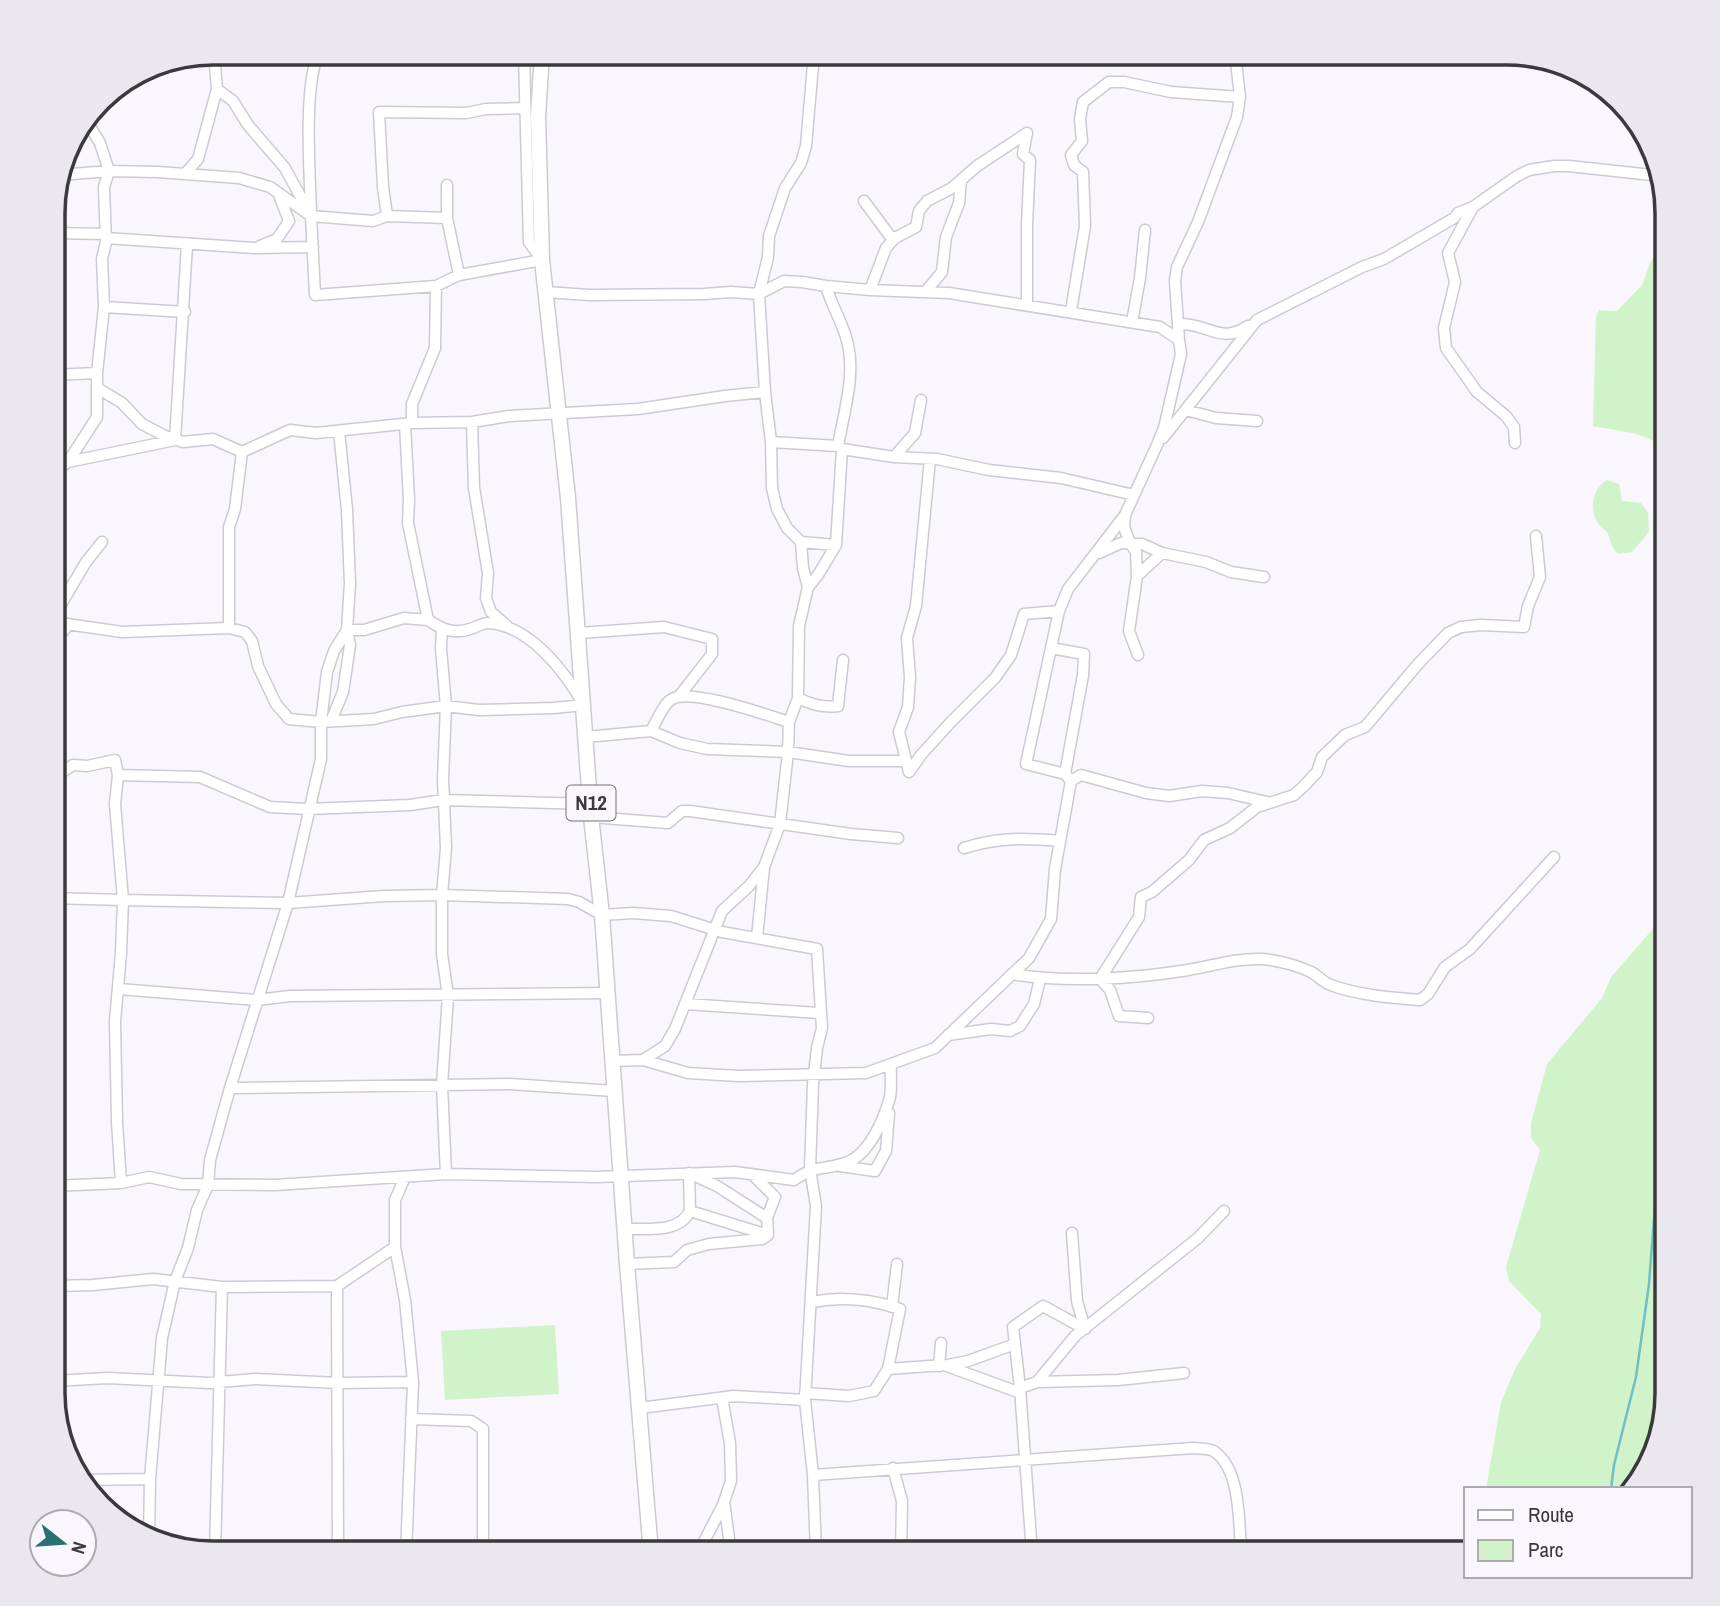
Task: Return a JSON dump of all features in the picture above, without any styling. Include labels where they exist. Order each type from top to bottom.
[{"type":"main road","name":"N12","points":[[541,65],[538,117],[542,260],[579,633],[585,737],[602,915],[624,1229],[650,1541]]},
{"type":"street","points":[[185,174],[198,159],[217,89],[215,65]]},
{"type":"street","points":[[312,65],[311,216],[315,295],[436,286],[459,275],[542,260],[529,243],[524,65]]},
{"type":"street","points":[[813,65],[806,146],[801,163],[785,188],[769,236],[768,257],[759,294],[772,488],[777,509],[787,528],[802,542],[836,545]]},
{"type":"street","points":[[1236,65],[1240,97],[1237,117],[1198,222],[1177,267],[1175,281],[1181,354],[1164,428],[1125,515],[1068,589],[1059,611],[1026,764],[1068,777],[1081,775],[1146,793],[1170,796],[1202,791],[1228,793],[1270,803]]},
{"type":"street","points":[[1071,311],[1085,226],[1083,172],[1074,165],[1071,155],[1082,141],[1080,119],[1083,102],[1109,82],[1124,82],[1171,92],[1240,97]]},
{"type":"street","points":[[217,89],[233,101],[248,125],[285,168],[311,216]]},
{"type":"street","points":[[387,216],[379,112],[466,113],[486,109],[525,108]]},
{"type":"street","points":[[65,464],[97,417],[97,373],[104,307],[104,187],[108,171],[100,143],[91,128]]},
{"type":"street","points":[[870,290],[886,248],[895,238],[916,227],[919,211],[927,201],[952,188],[977,166],[1027,133],[1023,154],[1030,160],[1027,305]]},
{"type":"street","points":[[198,159],[206,175]]},
{"type":"street","points":[[1179,324],[1192,324],[1226,335],[1237,333],[1256,320],[1362,267],[1384,260],[1529,170],[1554,166],[1650,175]]},
{"type":"street","points":[[70,174],[108,171],[239,177],[270,187],[311,216],[373,221],[387,216],[447,218]]},
{"type":"street","points":[[926,291],[942,272],[946,237],[959,203],[961,180]]},
{"type":"street","points":[[447,185],[447,218],[459,275]]},
{"type":"street","points":[[254,248],[277,239],[289,221],[278,193]]},
{"type":"street","points":[[864,201],[890,236],[895,238]]},
{"type":"street","points":[[1473,207],[1448,253],[1455,282],[1444,328],[1446,348],[1477,393],[1506,416],[1514,427],[1515,443]]},
{"type":"street","points":[[1132,322],[1140,278],[1144,230]]},
{"type":"street","points":[[65,234],[187,245],[313,247]]},
{"type":"street","points":[[175,440],[187,245]]},
{"type":"street","points":[[546,292],[589,295],[704,295],[731,292],[759,294],[783,281],[870,290],[926,291],[1071,311],[1160,327],[1179,340]]},
{"type":"street","points":[[428,620],[408,523],[409,423],[412,404],[435,348],[436,286]]},
{"type":"street","points":[[757,938],[764,867],[780,824],[789,722],[798,698],[799,626],[808,587],[836,545],[840,447],[851,370],[846,335],[826,286]]},
{"type":"street","points":[[104,307],[184,312]]},
{"type":"street","points":[[1157,445],[1256,320]]},
{"type":"street","points":[[65,374],[97,373]]},
{"type":"street","points":[[99,389],[122,403],[142,424],[175,440],[183,442],[213,439],[242,452],[290,430],[316,433],[409,423],[472,422],[509,416],[638,409],[765,392]]},
{"type":"street","points":[[894,457],[915,433],[921,400]]},
{"type":"street","points":[[1186,410],[1216,418],[1257,421]]},
{"type":"street","points":[[65,623],[122,632],[229,628],[245,632],[252,641],[258,666],[276,704],[289,719],[326,722],[374,719],[446,706],[479,709],[584,705],[566,674],[530,640],[509,628],[492,612],[486,598],[488,573],[474,488],[472,422]]},
{"type":"street","points":[[326,722],[343,692],[350,645],[346,629],[349,584],[347,522],[339,431]]},
{"type":"street","points":[[68,462],[175,440]]},
{"type":"street","points":[[771,442],[840,447],[894,457],[930,459],[989,470],[1060,478],[1134,495]]},
{"type":"street","points":[[229,628],[229,527],[235,509],[242,452]]},
{"type":"street","points":[[930,459],[916,606],[907,638],[910,677],[908,707],[900,732],[909,772],[948,724],[995,678],[1011,655],[1024,614],[1059,611]]},
{"type":"street","points":[[1125,515],[1124,527],[1136,552],[1137,576],[1129,631],[1138,655]]},
{"type":"street","points":[[1100,979],[1139,916],[1140,897],[1152,892],[1189,860],[1204,840],[1230,828],[1257,807],[1294,795],[1317,772],[1322,757],[1345,735],[1366,727],[1418,664],[1448,633],[1461,627],[1481,625],[1524,627],[1528,606],[1540,578],[1536,537]]},
{"type":"street","points":[[65,599],[86,562],[102,542]]},
{"type":"street","points":[[802,542],[803,568],[808,587]]},
{"type":"street","points":[[1097,553],[1122,543],[1142,544],[1162,553],[1206,562],[1231,572],[1264,577]]},
{"type":"street","points":[[1137,576],[1162,553]]},
{"type":"street","points":[[346,629],[364,630],[404,618],[428,620],[442,629],[462,632],[486,623],[509,628]]},
{"type":"street","points":[[65,629],[69,624]]},
{"type":"street","points":[[579,633],[664,627],[712,639],[712,654],[680,695],[669,701],[651,730]]},
{"type":"street","points":[[149,1526],[150,1479],[162,1338],[175,1282],[188,1248],[197,1210],[208,1185],[210,1160],[230,1088],[288,903],[321,759],[326,722],[327,672],[346,629]]},
{"type":"street","points":[[442,629],[446,706],[443,800],[446,848],[442,895],[442,954],[448,996],[442,1085],[446,1174]]},
{"type":"street","points":[[612,1061],[643,1060],[688,1073],[739,1076],[866,1073],[935,1048],[1029,958],[1051,919],[1055,869],[1084,654],[1051,648]]},
{"type":"street","points":[[798,698],[810,703],[838,706],[843,660]]},
{"type":"street","points":[[680,695],[724,703],[789,722]]},
{"type":"street","points":[[585,737],[651,730],[680,743],[707,749],[788,752],[849,761],[906,761]]},
{"type":"street","points":[[65,770],[73,765],[87,766],[115,760],[118,775],[115,804],[122,900],[115,1021],[121,1182]]},
{"type":"street","points":[[118,775],[200,778],[270,807],[308,809],[410,805],[443,800],[591,811],[668,823],[682,811],[690,811],[898,838]]},
{"type":"street","points":[[964,848],[986,841],[1003,841],[1018,837],[1060,841]]},
{"type":"street","points":[[1012,974],[1040,979],[1100,979],[1189,970],[1229,960],[1263,959],[1313,973],[1329,985],[1420,1000],[1428,994],[1445,967],[1470,949],[1554,857]]},
{"type":"street","points":[[643,1060],[664,1046],[686,1004],[722,911],[749,886],[764,867]]},
{"type":"street","points":[[65,898],[288,903],[442,895],[569,899],[602,915],[633,913],[671,916],[689,919],[714,929],[817,949],[822,1028],[815,1073],[810,1169],[816,1206],[805,1397],[813,1475],[816,1541]]},
{"type":"street","points":[[948,1035],[991,1029],[1010,1031],[1020,1026],[1034,1004],[1040,979]]},
{"type":"street","points":[[1100,979],[1110,990],[1119,1016],[1148,1017]]},
{"type":"street","points":[[118,989],[257,1000],[290,996],[607,993]]},
{"type":"street","points":[[686,1004],[819,1013]]},
{"type":"street","points":[[834,1165],[875,1171],[886,1150],[891,1064]]},
{"type":"street","points":[[230,1088],[510,1084],[614,1091]]},
{"type":"street","points":[[65,1185],[121,1182],[149,1177],[181,1184],[275,1185],[446,1174],[596,1177],[734,1172],[794,1180],[810,1169],[847,1163],[864,1150],[880,1125],[890,1096]]},
{"type":"street","points":[[624,1229],[674,1227],[685,1220],[690,1211],[689,1173]]},
{"type":"street","points":[[689,1173],[717,1186],[767,1218]]},
{"type":"street","points":[[752,1174],[775,1197],[767,1218],[768,1235]]},
{"type":"street","points":[[405,1177],[395,1200],[395,1247],[405,1300],[413,1382],[406,1541]]},
{"type":"street","points":[[690,1211],[768,1235]]},
{"type":"street","points":[[1037,1382],[1051,1362],[1085,1329],[1198,1238],[1224,1211]]},
{"type":"street","points":[[1072,1233],[1077,1301],[1085,1329]]},
{"type":"street","points":[[627,1264],[674,1262],[687,1250],[709,1244],[762,1239],[768,1235]]},
{"type":"street","points":[[65,1286],[153,1279],[222,1287],[337,1286],[395,1247]]},
{"type":"street","points":[[892,1307],[897,1264]]},
{"type":"street","points":[[337,1286],[338,1541]]},
{"type":"street","points":[[215,1541],[222,1287]]},
{"type":"street","points":[[640,1408],[734,1396],[849,1396],[874,1391],[888,1368],[900,1309],[876,1301],[837,1298],[812,1302]]},
{"type":"street","points":[[1031,1541],[1013,1327],[1043,1306],[1085,1329]]},
{"type":"street","points":[[941,1342],[942,1365]]},
{"type":"street","points":[[888,1368],[968,1362],[1015,1344]]},
{"type":"street","points":[[942,1365],[1015,1391],[1037,1382],[1118,1380],[1184,1373]]},
{"type":"street","points":[[65,1380],[108,1378],[208,1383],[255,1379],[339,1383],[413,1382]]},
{"type":"street","points":[[705,1541],[731,1481],[730,1443],[722,1398]]},
{"type":"street","points":[[411,1419],[471,1421],[483,1429],[483,1541]]},
{"type":"street","points":[[813,1475],[1193,1448],[1213,1450],[1232,1476],[1236,1491],[1240,1541]]},
{"type":"street","points":[[893,1468],[902,1501],[901,1541]]},
{"type":"street","points":[[93,1480],[150,1479]]},
{"type":"street","points":[[724,1502],[730,1541]]},
{"type":"green space","points":[[1655,256],[1655,442],[1637,434],[1593,426],[1596,317],[1599,310],[1617,311],[1642,285]]},
{"type":"green space","points":[[1607,480],[1619,484],[1622,501],[1641,503],[1648,513],[1649,532],[1632,552],[1618,554],[1607,532],[1596,520],[1593,501],[1598,489]]},
{"type":"green space","points":[[1655,926],[1655,1403],[1650,1432],[1644,1450],[1622,1487],[1486,1487],[1501,1402],[1516,1367],[1540,1328],[1541,1314],[1509,1281],[1506,1267],[1540,1150],[1531,1138],[1531,1123],[1547,1064],[1602,998],[1611,977]]},
{"type":"green space","points":[[555,1325],[559,1394],[445,1400],[441,1331]]},
{"type":"waterway","points":[[1611,1487],[1614,1465],[1636,1377],[1649,1284],[1655,1205]]}]
